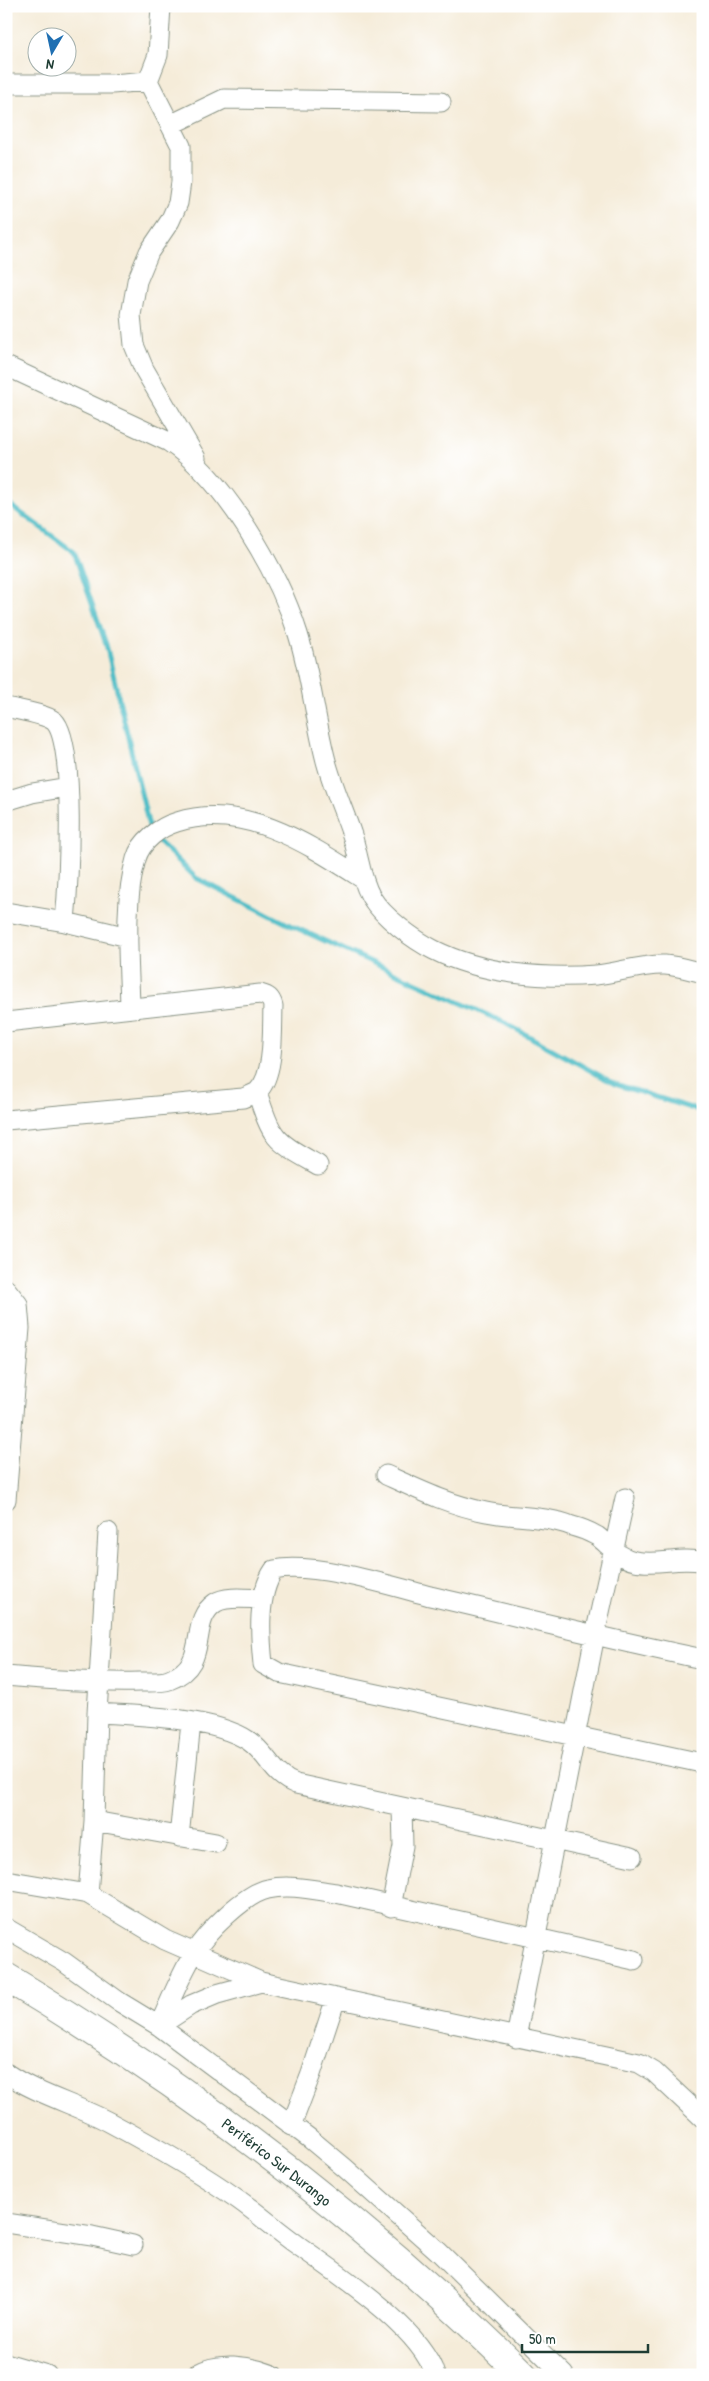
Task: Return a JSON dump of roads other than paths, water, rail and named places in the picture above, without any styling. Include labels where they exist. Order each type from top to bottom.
[{"type":"highway","name":"Periférico Sur Durango","points":[[6,1977],[61,2010],[140,2062],[327,2199],[467,2320],[523,2375]]},
{"type":"street","points":[[161,6],[158,55],[148,81],[180,146],[182,182],[178,203],[170,221],[149,252],[137,281],[131,315],[134,345],[144,369],[178,424],[201,468]]},
{"type":"street","points":[[6,84],[112,84],[148,81]]},
{"type":"street","points":[[170,125],[224,99],[442,102]]},
{"type":"street","points":[[6,366],[169,442],[187,453],[233,510],[266,559],[298,634],[326,761],[353,837],[363,879],[372,898],[406,932],[433,950],[466,962],[524,973],[566,976],[597,975],[662,965],[678,966],[703,973]]},
{"type":"street","points":[[6,707],[54,721],[60,730],[68,787],[71,859],[65,922]]},
{"type":"street","points":[[6,801],[68,787]]},
{"type":"street","points":[[130,1007],[128,937],[136,857],[147,840],[166,825],[188,818],[208,815],[236,819],[277,830],[308,843],[363,879]]},
{"type":"street","points":[[6,912],[65,922],[128,937]]},
{"type":"street","points":[[6,1022],[248,995],[267,995],[273,1006],[270,1056],[266,1078],[257,1092],[244,1098],[220,1102],[6,1120]]},
{"type":"street","points":[[257,1092],[266,1121],[274,1136],[281,1144],[318,1165]]},
{"type":"street","points":[[6,1289],[18,1304],[20,1328],[6,1500]]},
{"type":"street","points":[[386,1475],[451,1504],[488,1512],[551,1519],[573,1526],[596,1536],[614,1550],[633,1561],[656,1563],[691,1559],[703,1562]]},
{"type":"street","points":[[516,2038],[595,1635],[625,1498]]},
{"type":"street","points":[[88,1894],[94,1821],[97,1713],[108,1532]]},
{"type":"street","points":[[696,1762],[294,1678],[274,1671],[263,1664],[261,1643],[263,1599],[267,1580],[274,1570],[288,1567],[355,1578],[595,1635],[703,1658]]},
{"type":"street","points":[[6,1676],[99,1683],[167,1681],[185,1672],[196,1655],[200,1627],[206,1612],[216,1602],[245,1598],[263,1599]]},
{"type":"street","points":[[97,1713],[148,1715],[227,1731],[249,1742],[259,1750],[276,1772],[286,1780],[317,1789],[632,1857]]},
{"type":"street","points":[[179,1837],[190,1723]]},
{"type":"street","points":[[391,1906],[403,1846],[402,1807]]},
{"type":"street","points":[[94,1821],[216,1843]]},
{"type":"street","points":[[6,1880],[88,1894],[138,1926],[261,1982],[639,2063],[654,2072],[703,2118]]},
{"type":"street","points":[[158,2026],[194,1953],[222,1922],[246,1900],[266,1889],[292,1887],[336,1894],[535,1940],[634,1960]]},
{"type":"street","points":[[6,1928],[64,1962],[158,2026],[345,2168],[438,2251],[564,2375]]},
{"type":"street","points":[[158,2026],[191,2005],[217,1994],[261,1982]]},
{"type":"street","points":[[290,2126],[311,2074],[336,1998]]},
{"type":"street","points":[[6,2074],[28,2087],[83,2109],[132,2134],[184,2164],[240,2201],[370,2298],[429,2356],[436,2375]]},
{"type":"street","points":[[6,2223],[92,2236],[133,2245]]},
{"type":"street","points":[[6,2363],[47,2375]]},
{"type":"street","points":[[195,2375],[216,2366],[262,2371],[273,2375]]},
{"type":"waterway","points":[[6,502],[74,552],[106,644],[150,831]]},
{"type":"waterway","points":[[155,838],[196,878],[290,925],[505,1023],[615,1084],[703,1112]]}]
